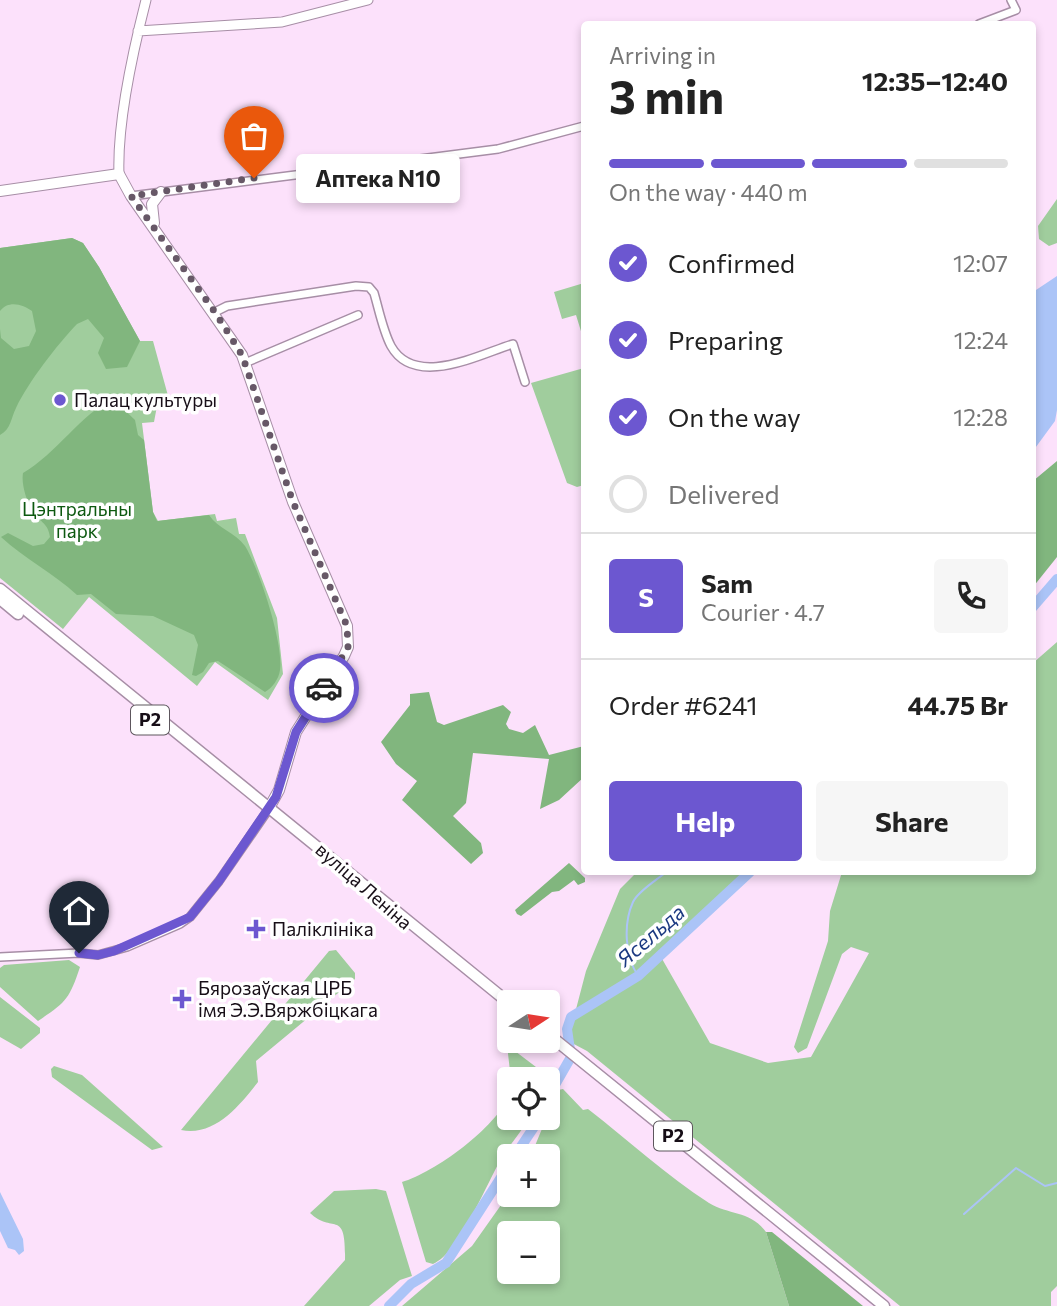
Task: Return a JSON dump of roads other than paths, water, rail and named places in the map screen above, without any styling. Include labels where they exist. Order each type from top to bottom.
[{"type":"main road","points":[[0,191],[119,174],[131,196],[234,339],[245,363],[293,502],[344,617],[349,637],[344,656],[296,732],[279,790],[267,811]]},
{"type":"main road","points":[[154,228],[152,204],[161,192]]},
{"type":"main road","name":"вуліца Леніна","points":[[0,589],[267,811]]},
{"type":"main road","name":"вуліца Леніна","points":[[0,599],[497,993]]},
{"type":"main road","name":"Р2","points":[[560,1044],[884,1306]]},
{"type":"street","points":[[119,174],[118,156],[138,31],[146,0]]},
{"type":"street","points":[[138,31],[282,23],[368,0]]},
{"type":"street","points":[[987,21],[1016,10],[1011,0]]},
{"type":"street","points":[[131,196],[498,149],[581,127]]},
{"type":"street","points":[[215,312],[227,306],[356,286],[369,287],[374,293],[392,348],[416,366],[432,368],[513,344],[525,382]]},
{"type":"street","points":[[245,363],[358,315]]},
{"type":"street","points":[[0,957],[79,953],[98,955],[127,947],[180,923],[190,917],[219,881],[267,811]]},
{"type":"water","points":[[1057,276],[1057,410],[1055,421],[1036,447],[1036,290]]},
{"type":"water","points":[[0,1192],[23,1239],[24,1251],[19,1255],[8,1248],[0,1231]]},
{"type":"waterway","name":"Ясельда","points":[[1036,603],[1057,579]]},
{"type":"waterway","points":[[638,976],[628,950],[630,911],[639,894],[662,875]]},
{"type":"waterway","name":"Ясельда","points":[[560,1076],[571,1057],[567,1029],[571,1017],[638,976],[747,875]]},
{"type":"waterway","name":"Ясельда","points":[[523,1144],[532,1130]]},
{"type":"waterway","points":[[964,1214],[1016,1168],[1045,1186],[1057,1183]]},
{"type":"waterway","name":"Ясельда","points":[[389,1306],[411,1284],[446,1263],[497,1184]]},
{"type":"place","name":"Аптека N10","points":[[254,178]]},
{"type":"place","name":"Палац культуры","points":[[60,400]]},
{"type":"place","name":"Паліклініка","points":[[256,929]]},
{"type":"place","name":"Бярозаўская ЦРБ імя Э.Э.Вяржбіцкага","points":[[182,999]]},
{"type":"park label","name":"Цэнтральны парк","points":[[77,520]]}]
